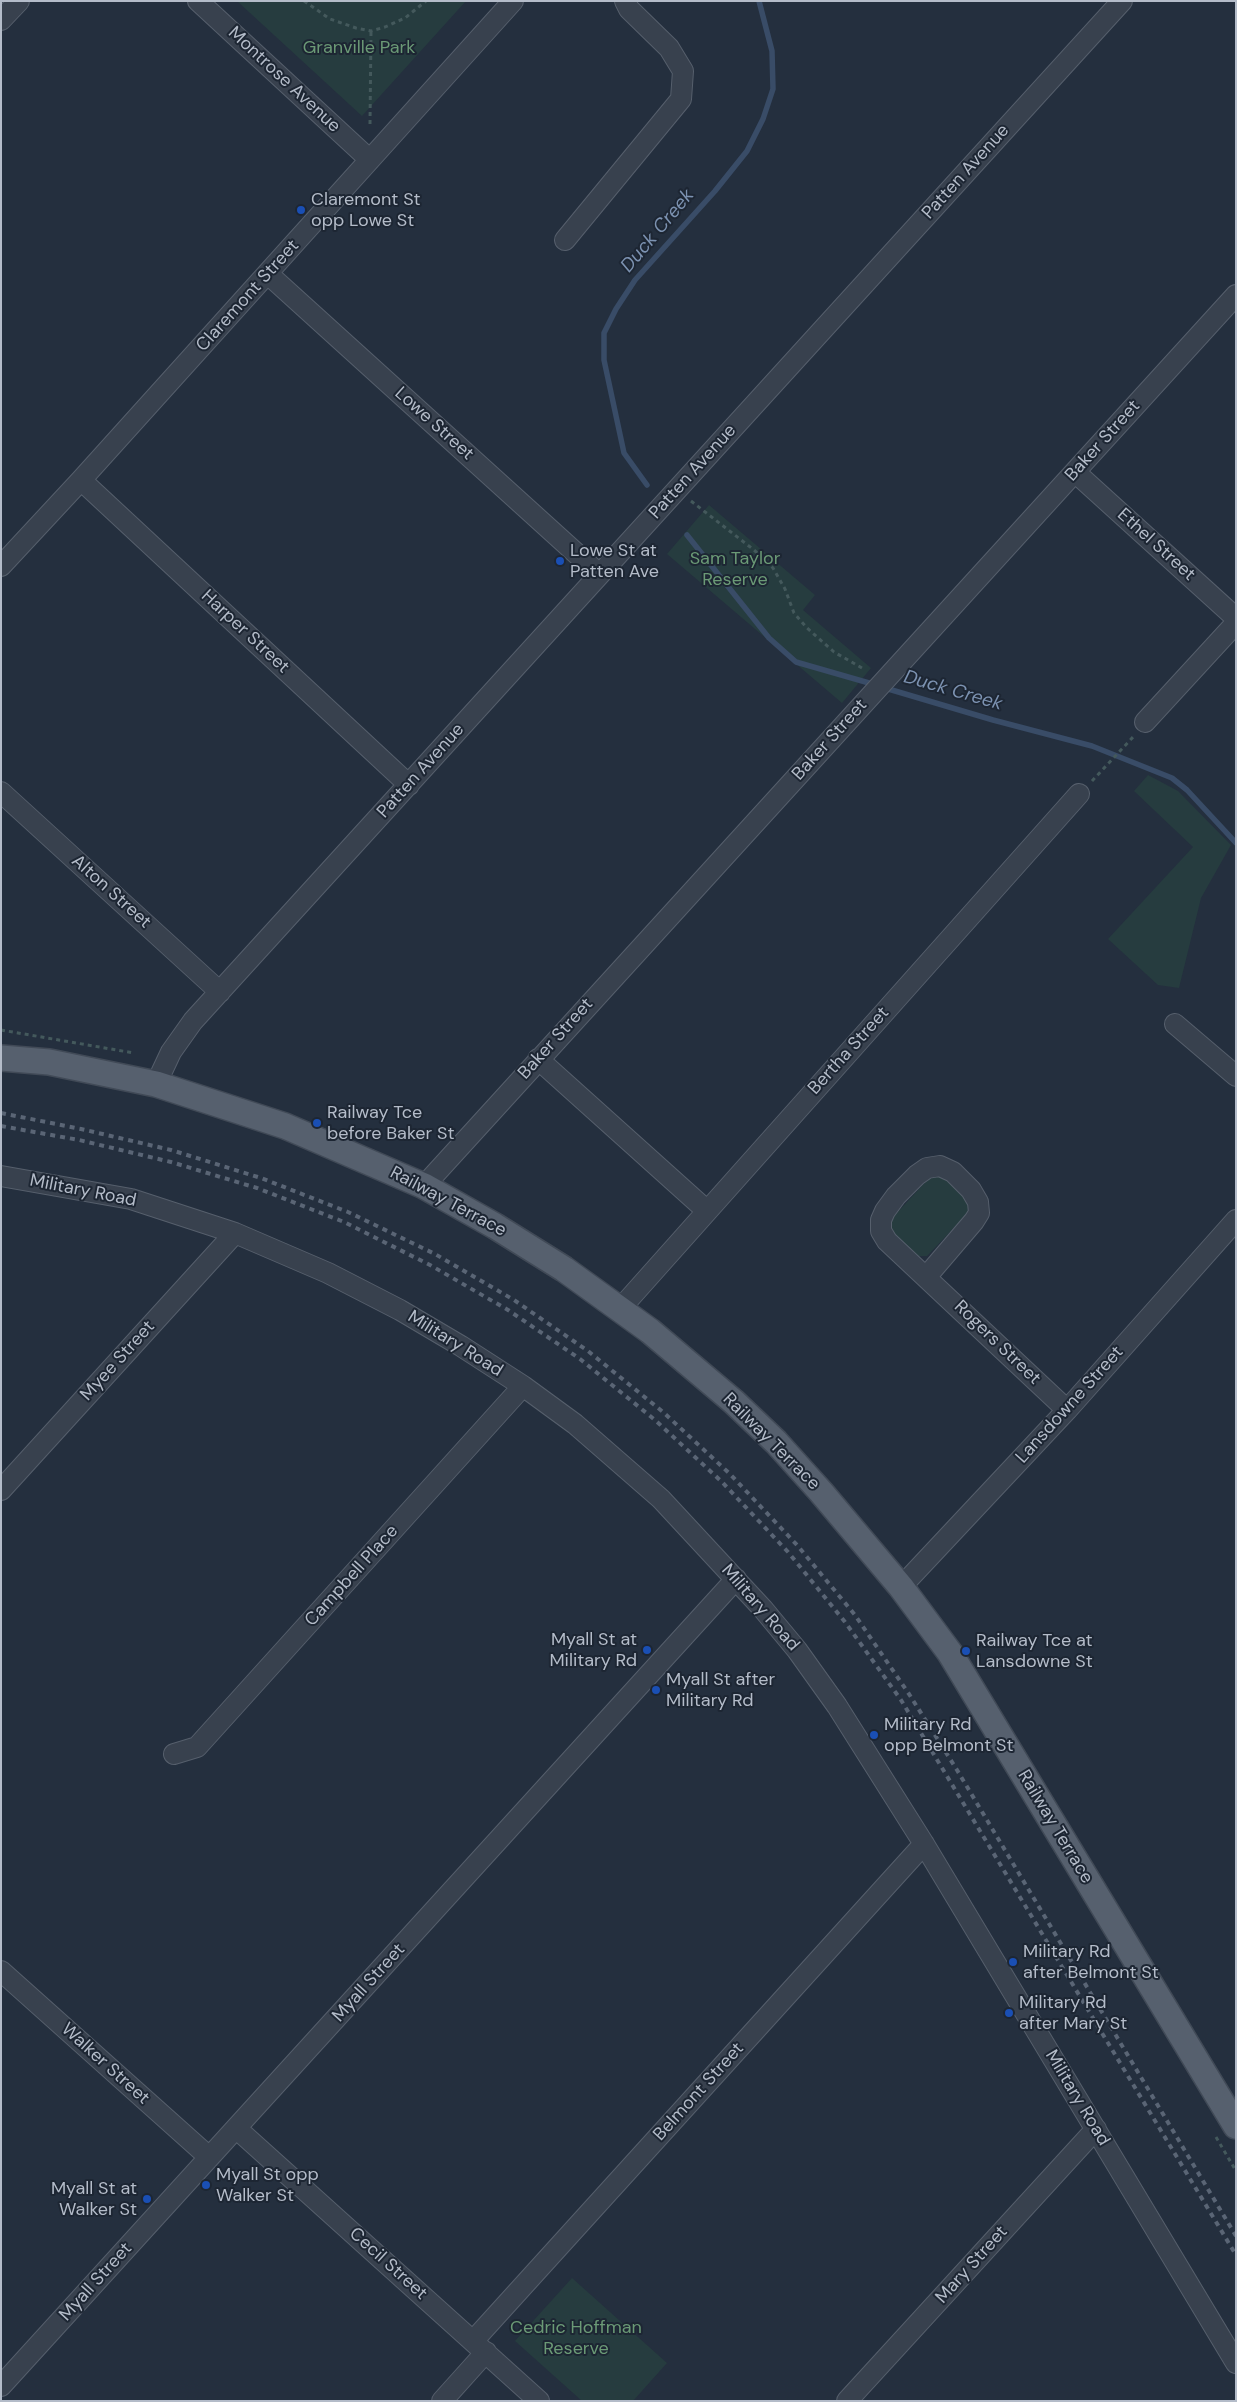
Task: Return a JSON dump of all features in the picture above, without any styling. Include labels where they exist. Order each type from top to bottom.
[{"type":"main road","name":"Railway Terrace","points":[[1,1047],[49,1062],[156,1084],[285,1126],[424,1186],[503,1230],[564,1269],[650,1331],[727,1396],[776,1442],[821,1492],[901,1587],[955,1661],[1236,2126]]},
{"type":"main road","name":"Railway Terrace","points":[[1,1058],[49,1062]]},
{"type":"street","points":[[1,20],[19,1]]},
{"type":"street","name":"Montrose Avenue","points":[[198,1],[369,159]]},
{"type":"street","name":"Claremont Street","points":[[1,566],[268,274],[369,159],[513,1]]},
{"type":"street","points":[[565,240],[681,99],[683,71],[670,48],[629,9],[625,1]]},
{"type":"street","name":"Patten Avenue","points":[[156,1084],[171,1052],[193,1022],[1122,1]]},
{"type":"street","name":"Lowe Street","points":[[268,274],[599,574]]},
{"type":"street","name":"Baker Street","points":[[424,1186],[1236,295]]},
{"type":"street","name":"Ethel Street","points":[[1075,472],[1236,618]]},
{"type":"street","name":"Harper Street","points":[[81,480],[409,784]]},
{"type":"street","points":[[1145,722],[1236,623]]},
{"type":"street","name":"Alton Street","points":[[1,792],[220,992]]},
{"type":"street","name":"Bertha Street","points":[[620,1309],[706,1210],[1079,794]]},
{"type":"street","points":[[1175,1024],[1236,1076]]},
{"type":"street","points":[[538,1059],[706,1210]]},
{"type":"street","name":"Rogers Street","points":[[927,1276],[974,1221],[979,1212],[978,1202],[972,1190],[953,1172],[940,1166],[927,1168],[917,1175],[885,1211],[881,1231],[887,1241],[927,1276],[1067,1410]]},
{"type":"street","name":"Military Road","points":[[1,1176],[131,1199],[235,1233],[328,1273],[400,1310],[523,1386],[575,1424],[661,1499],[736,1579],[798,1650],[842,1714],[924,1844],[1236,2363]]},
{"type":"street","name":"Lansdowne Street","points":[[901,1587],[1067,1410],[1236,1220]]},
{"type":"street","name":"Myee Street","points":[[1,1490],[235,1233]]},
{"type":"street","name":"Campbell Place","points":[[174,1754],[197,1747],[523,1386]]},
{"type":"street","name":"Myall Street","points":[[1,2386],[736,1579]]},
{"type":"street","name":"Belmont Street","points":[[442,2401],[480,2346],[924,1844]]},
{"type":"street","name":"Walker Street","points":[[1,1971],[209,2157]]},
{"type":"street","name":"Cecil Street","points":[[236,2128],[539,2401]]},
{"type":"street","name":"Mary Street","points":[[847,2401],[1096,2129]]},
{"type":"path","points":[[304,1],[330,19],[356,28],[371,30],[386,27],[405,18],[426,1]]},
{"type":"path","points":[[370,124],[371,30]]},
{"type":"path","points":[[673,495],[754,550],[773,568],[785,589],[794,613],[807,628],[834,652],[862,668]]},
{"type":"path","points":[[1108,765],[1126,747]]},
{"type":"path","points":[[1,1030],[134,1053]]},
{"type":"path","points":[[1211,2130],[1236,2171]]},
{"type":"green space","name":"Granville Park","points":[[237,1],[466,1],[362,116]]},
{"type":"green space","name":"Sam Taylor Reserve","points":[[709,505],[815,595],[803,610],[871,668],[842,703],[667,554]]},
{"type":"green space","points":[[1148,775],[1178,791],[1231,845],[1201,898],[1179,988],[1158,985],[1108,939],[1193,847],[1134,791]]},
{"type":"green space","points":[[931,1176],[938,1176],[948,1181],[966,1199],[969,1208],[966,1215],[927,1256],[917,1256],[891,1231],[890,1225],[895,1215]]},
{"type":"green space","name":"Cedric Hoffman Reserve","points":[[572,2278],[667,2363],[633,2401],[582,2401],[515,2341]]},
{"type":"waterway","name":"Duck Creek","points":[[647,485],[624,453],[604,360],[604,333],[616,309],[635,280],[715,191],[747,151],[763,119],[773,89],[772,51],[759,1]]},
{"type":"waterway","name":"Duck Creek","points":[[687,535],[769,638],[796,662],[876,685]]},
{"type":"waterway","name":"Duck Creek","points":[[885,688],[993,720],[1092,746],[1172,778],[1187,790],[1236,843]]},
{"type":"railway","points":[[1,1113],[171,1150],[261,1178],[348,1212],[435,1254],[514,1300],[588,1351],[663,1412],[730,1474],[797,1545],[855,1615],[909,1694],[957,1770],[1236,2236]]},
{"type":"railway","points":[[1,1126],[79,1140],[171,1162],[257,1188],[344,1222],[430,1265],[508,1310],[580,1359],[655,1420],[722,1482],[788,1552],[845,1622],[901,1700],[1236,2255]]},
{"type":"place","name":"Claremont St opp Lowe St","points":[[301,210]]},
{"type":"place","name":"Lowe St at Patten Ave","points":[[560,561]]},
{"type":"place","name":"Railway Tce before Baker St","points":[[317,1123]]},
{"type":"place","name":"Myall St at Military Rd","points":[[647,1650]]},
{"type":"place","name":"Railway Tce at Lansdowne St","points":[[966,1651]]},
{"type":"place","name":"Myall St after Military Rd","points":[[656,1690]]},
{"type":"place","name":"Military Rd opp Belmont St","points":[[874,1735]]},
{"type":"place","name":"Military Rd after Belmont St","points":[[1013,1962]]},
{"type":"place","name":"Military Rd after Mary St","points":[[1009,2013]]},
{"type":"place","name":"Myall St opp Walker St","points":[[206,2185]]},
{"type":"place","name":"Myall St at Walker St","points":[[147,2199]]}]
